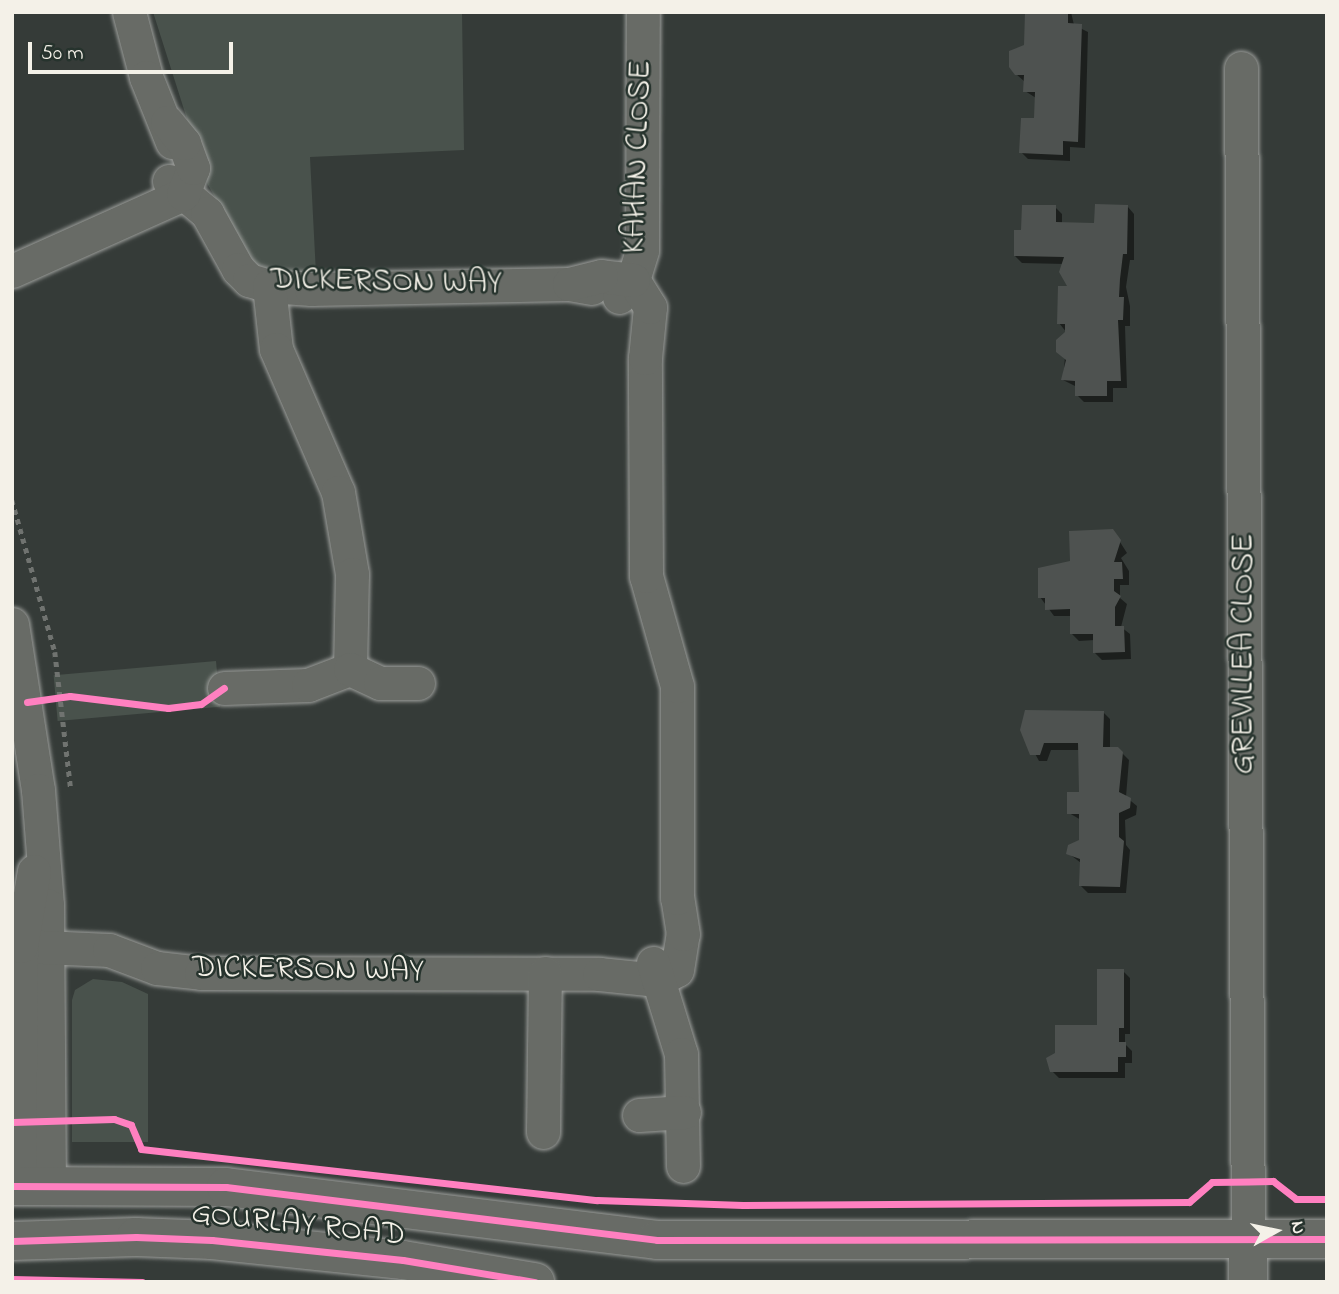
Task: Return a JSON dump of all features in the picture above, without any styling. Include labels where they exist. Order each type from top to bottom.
[{"type":"main road","name":"GOURLAY ROAD","points":[[27,1186],[226,1187],[319,1195],[564,1232],[657,1240],[1327,1240]]},
{"type":"main road","points":[[22,1241],[27,1186]]},
{"type":"main road","name":"GOURLAY ROAD","points":[[22,1241],[136,1237],[240,1242],[403,1260],[535,1282]]},
{"type":"main road","points":[[1248,1239],[1248,1282]]},
{"type":"street","points":[[12,271],[133,214],[176,188],[174,151],[167,122],[146,77],[129,12]]},
{"type":"street","name":"KAHAN CLOSE","points":[[626,288],[642,250],[643,12]]},
{"type":"street","name":"GREVILLEA CLOSE","points":[[1241,68],[1248,1239]]},
{"type":"street","name":"DICKERSON WAY","points":[[176,188],[207,213],[238,269],[249,280],[269,286],[569,284],[626,288]]},
{"type":"street","points":[[269,286],[276,349],[338,492],[352,574],[350,669]]},
{"type":"street","points":[[626,288],[646,358],[646,576],[677,686],[677,898],[669,941],[655,972],[681,1054],[683,1166]]},
{"type":"street","points":[[12,624],[27,702],[25,791],[41,844],[34,946],[27,1186]]},
{"type":"street","points":[[224,688],[307,685],[350,669],[380,683],[418,683]]},
{"type":"street","name":"DICKERSON WAY","points":[[34,946],[109,950],[158,968],[201,972],[655,972]]},
{"type":"street","points":[[543,1132],[545,973]]},
{"type":"street","points":[[639,1115],[684,1112]]},
{"type":"path","points":[[27,702],[70,696]]},
{"type":"shaded area","points":[[153,12],[462,12],[464,150],[310,157],[316,274],[261,277],[208,185]]},
{"type":"shaded area","points":[[216,661],[220,707],[58,721],[54,675]]},
{"type":"shaded area","points":[[93,979],[122,982],[148,994],[148,1142],[72,1142],[72,1000],[75,990]]},
{"type":"building","points":[[1025,12],[1068,12],[1068,23],[1082,24],[1078,142],[1063,141],[1063,155],[1019,153],[1021,118],[1034,118],[1035,92],[1023,92],[1024,75],[1015,75],[1009,67],[1009,51],[1024,45]]},
{"type":"building","points":[[1095,204],[1128,205],[1127,254],[1123,254],[1119,297],[1124,297],[1123,320],[1118,320],[1121,381],[1107,381],[1107,396],[1075,396],[1075,381],[1061,380],[1066,360],[1056,352],[1056,340],[1065,332],[1065,324],[1057,324],[1058,286],[1067,286],[1059,272],[1064,257],[1014,256],[1014,230],[1021,230],[1022,205],[1056,205],[1056,222],[1094,223]]},
{"type":"building","points":[[1113,529],[1121,540],[1114,562],[1122,562],[1123,579],[1114,579],[1114,591],[1121,596],[1115,607],[1115,626],[1124,626],[1125,652],[1093,653],[1093,634],[1070,634],[1070,609],[1045,610],[1045,598],[1038,598],[1038,568],[1070,561],[1069,531]]},
{"type":"building","points":[[1025,710],[1104,711],[1103,747],[1118,747],[1123,752],[1119,792],[1131,798],[1130,808],[1119,813],[1119,837],[1124,841],[1120,887],[1079,886],[1080,859],[1066,854],[1068,845],[1079,840],[1079,814],[1067,814],[1067,792],[1079,792],[1078,743],[1044,743],[1040,755],[1030,755],[1020,730]]},
{"type":"building","points":[[1097,969],[1124,969],[1124,1028],[1119,1028],[1119,1042],[1126,1042],[1126,1057],[1118,1057],[1118,1072],[1050,1072],[1046,1058],[1055,1053],[1055,1025],[1097,1025]]},
{"type":"cycle path","points":[[27,702],[70,696],[168,708],[201,704],[224,688]]},
{"type":"cycle path","points":[[12,1122],[114,1119],[131,1125],[141,1149],[597,1200],[743,1205],[1189,1202],[1212,1182],[1273,1181],[1296,1199],[1327,1199]]},
{"type":"cycle path","points":[[12,1186],[226,1187],[657,1240],[1327,1239]]},
{"type":"cycle path","points":[[12,1241],[136,1237],[212,1240],[403,1260],[535,1282]]},
{"type":"cycle path","points":[[12,1279],[142,1282]]}]
